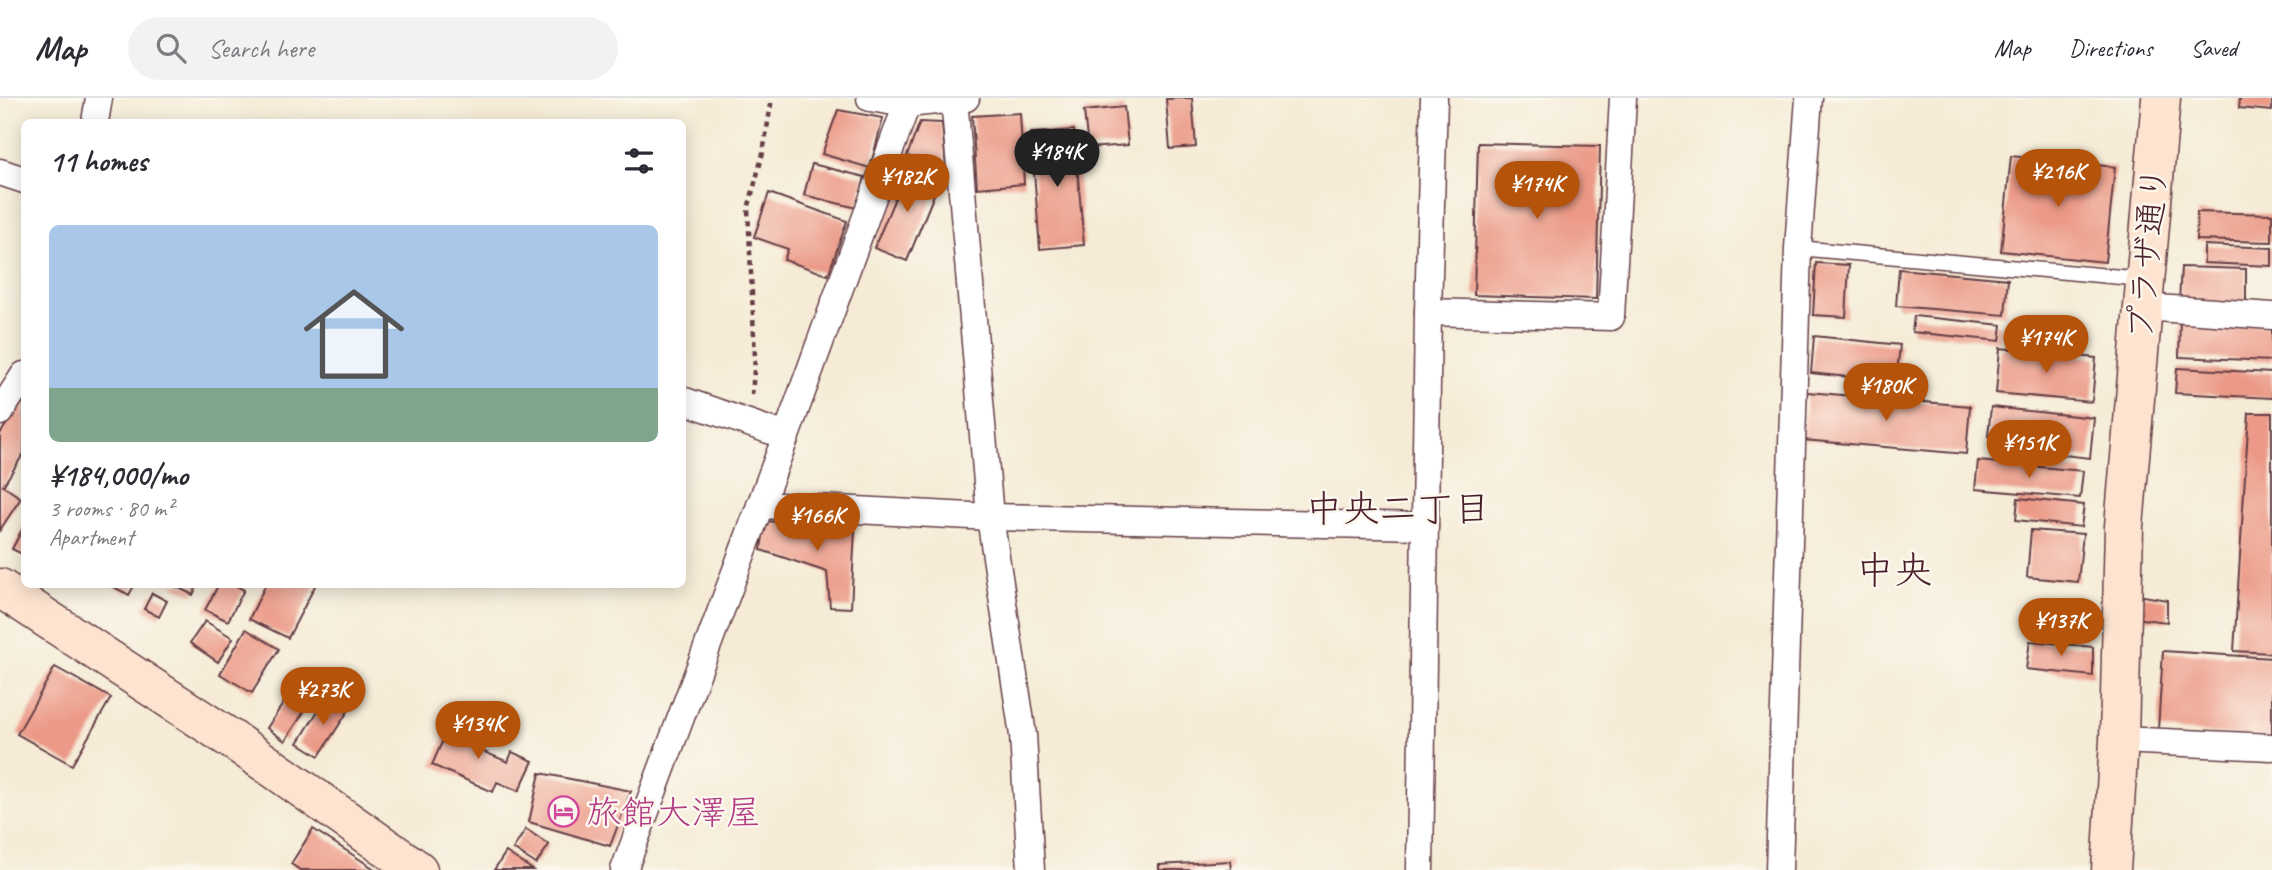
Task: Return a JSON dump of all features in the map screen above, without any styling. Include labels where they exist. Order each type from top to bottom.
[{"type":"street","points":[[96,119],[99,98]]},
{"type":"street","points":[[870,98],[907,104],[958,98],[990,517],[1023,735],[1031,870]]},
{"type":"street","points":[[1420,870],[1428,312],[1434,98]]},
{"type":"street","points":[[1428,312],[1611,317],[1623,98]]},
{"type":"street","points":[[1779,870],[1798,248],[1809,98]]},
{"type":"street","name":"プラザ通り","points":[[2111,870],[2119,740],[2124,526],[2161,98]]},
{"type":"street","points":[[624,870],[907,104]]},
{"type":"street","points":[[0,172],[21,179]]},
{"type":"street","points":[[2144,293],[2272,316]]},
{"type":"street","points":[[0,411],[21,380]]},
{"type":"street","points":[[686,401],[786,436]]},
{"type":"street","points":[[761,505],[990,517],[1425,526]]},
{"type":"street","points":[[0,588],[237,743],[418,870]]},
{"type":"street","points":[[2119,740],[2272,747]]},
{"type":"lane","points":[[1798,248],[2144,293]]},
{"type":"path","points":[[750,423],[755,358],[748,209],[763,153],[772,98]]},
{"type":"building","points":[[1192,98],[1196,147],[1170,149],[1166,99]]},
{"type":"building","points":[[2240,98],[2272,98],[2272,111],[2239,108]]},
{"type":"building","points":[[1124,107],[1128,145],[1088,148],[1084,111]]},
{"type":"building","points":[[838,110],[883,118],[870,168],[822,154]]},
{"type":"building","points":[[1020,113],[1024,184],[977,188],[972,116]]},
{"type":"building","points":[[920,122],[942,123],[946,167],[907,156]]},
{"type":"building","points":[[1074,130],[1084,245],[1040,249],[1031,133]]},
{"type":"building","points":[[1478,143],[1600,146],[1596,299],[1474,295]]},
{"type":"building","points":[[2011,156],[2115,167],[2105,262],[2001,251]]},
{"type":"building","points":[[812,164],[865,177],[857,208],[804,195]]},
{"type":"building","points":[[908,167],[940,180],[907,261],[874,248]]},
{"type":"building","points":[[769,193],[847,221],[828,275],[784,260],[788,249],[754,237]]},
{"type":"building","points":[[2197,212],[2272,214],[2272,242],[2196,240]]},
{"type":"building","points":[[2204,245],[2272,248],[2272,266],[2204,263]]},
{"type":"building","points":[[1816,263],[1849,265],[1846,317],[1813,315]]},
{"type":"building","points":[[2181,267],[2246,269],[2246,304],[2179,301]]},
{"type":"building","points":[[1899,269],[2008,279],[2005,315],[1896,306]]},
{"type":"building","points":[[1914,316],[2002,325],[2000,341],[1912,332]]},
{"type":"building","points":[[2180,320],[2272,326],[2272,361],[2179,357]]},
{"type":"building","points":[[1814,336],[1900,345],[1896,382],[1811,373]]},
{"type":"building","points":[[2000,348],[2096,358],[2092,402],[1996,393]]},
{"type":"building","points":[[2177,368],[2272,373],[2272,398],[2175,393]]},
{"type":"building","points":[[1807,392],[1970,406],[1966,454],[1803,440]]},
{"type":"building","points":[[21,402],[21,458],[3,486],[21,498],[0,530],[0,434]]},
{"type":"building","points":[[1991,407],[2094,418],[2090,458],[2046,453],[2044,441],[1988,436]]},
{"type":"building","points":[[2249,413],[2272,413],[2272,653],[2234,651]]},
{"type":"building","points":[[1978,461],[2083,471],[2080,498],[1975,489]]},
{"type":"building","points":[[2018,498],[2084,505],[2081,527],[2016,520]]},
{"type":"building","points":[[765,521],[855,529],[851,608],[830,607],[827,572],[761,550]]},
{"type":"building","points":[[2031,530],[2083,534],[2078,582],[2027,577]]},
{"type":"building","points":[[21,532],[21,554],[12,549]]},
{"type":"building","points":[[116,588],[133,588],[129,595]]},
{"type":"building","points":[[179,588],[196,588],[193,595]]},
{"type":"building","points":[[217,588],[244,590],[228,621],[205,610]]},
{"type":"building","points":[[264,588],[314,588],[288,638],[249,619]]},
{"type":"building","points":[[152,593],[167,601],[159,617],[144,609]]},
{"type":"building","points":[[2138,595],[2167,600],[2167,622],[2133,618]]},
{"type":"building","points":[[205,621],[233,638],[218,662],[190,643]]},
{"type":"building","points":[[246,629],[279,649],[252,693],[220,674]]},
{"type":"building","points":[[2030,641],[2093,647],[2093,676],[2026,669]]},
{"type":"building","points":[[2163,651],[2272,658],[2272,737],[2158,730]]},
{"type":"building","points":[[55,667],[111,698],[72,765],[17,734]]},
{"type":"building","points":[[302,675],[320,687],[285,741],[267,728]]},
{"type":"building","points":[[326,698],[348,711],[319,756],[298,743]]},
{"type":"building","points":[[452,719],[479,730],[472,747],[508,762],[512,752],[533,761],[519,791],[497,782],[493,792],[432,765]]},
{"type":"building","points":[[540,773],[631,791],[610,846],[529,822]]},
{"type":"building","points":[[313,829],[376,870],[300,870],[291,864]]},
{"type":"building","points":[[526,829],[549,845],[536,864],[513,849]]},
{"type":"building","points":[[506,852],[533,870],[494,870]]},
{"type":"building","points":[[1230,861],[1231,870],[1159,870],[1159,865]]},
{"type":"place","name":"旅館大澤屋","points":[[563,812]]},
{"type":"district","name":"中央二丁目","points":[[1398,508]]},
{"type":"district","name":"中央","points":[[1894,570]]}]
